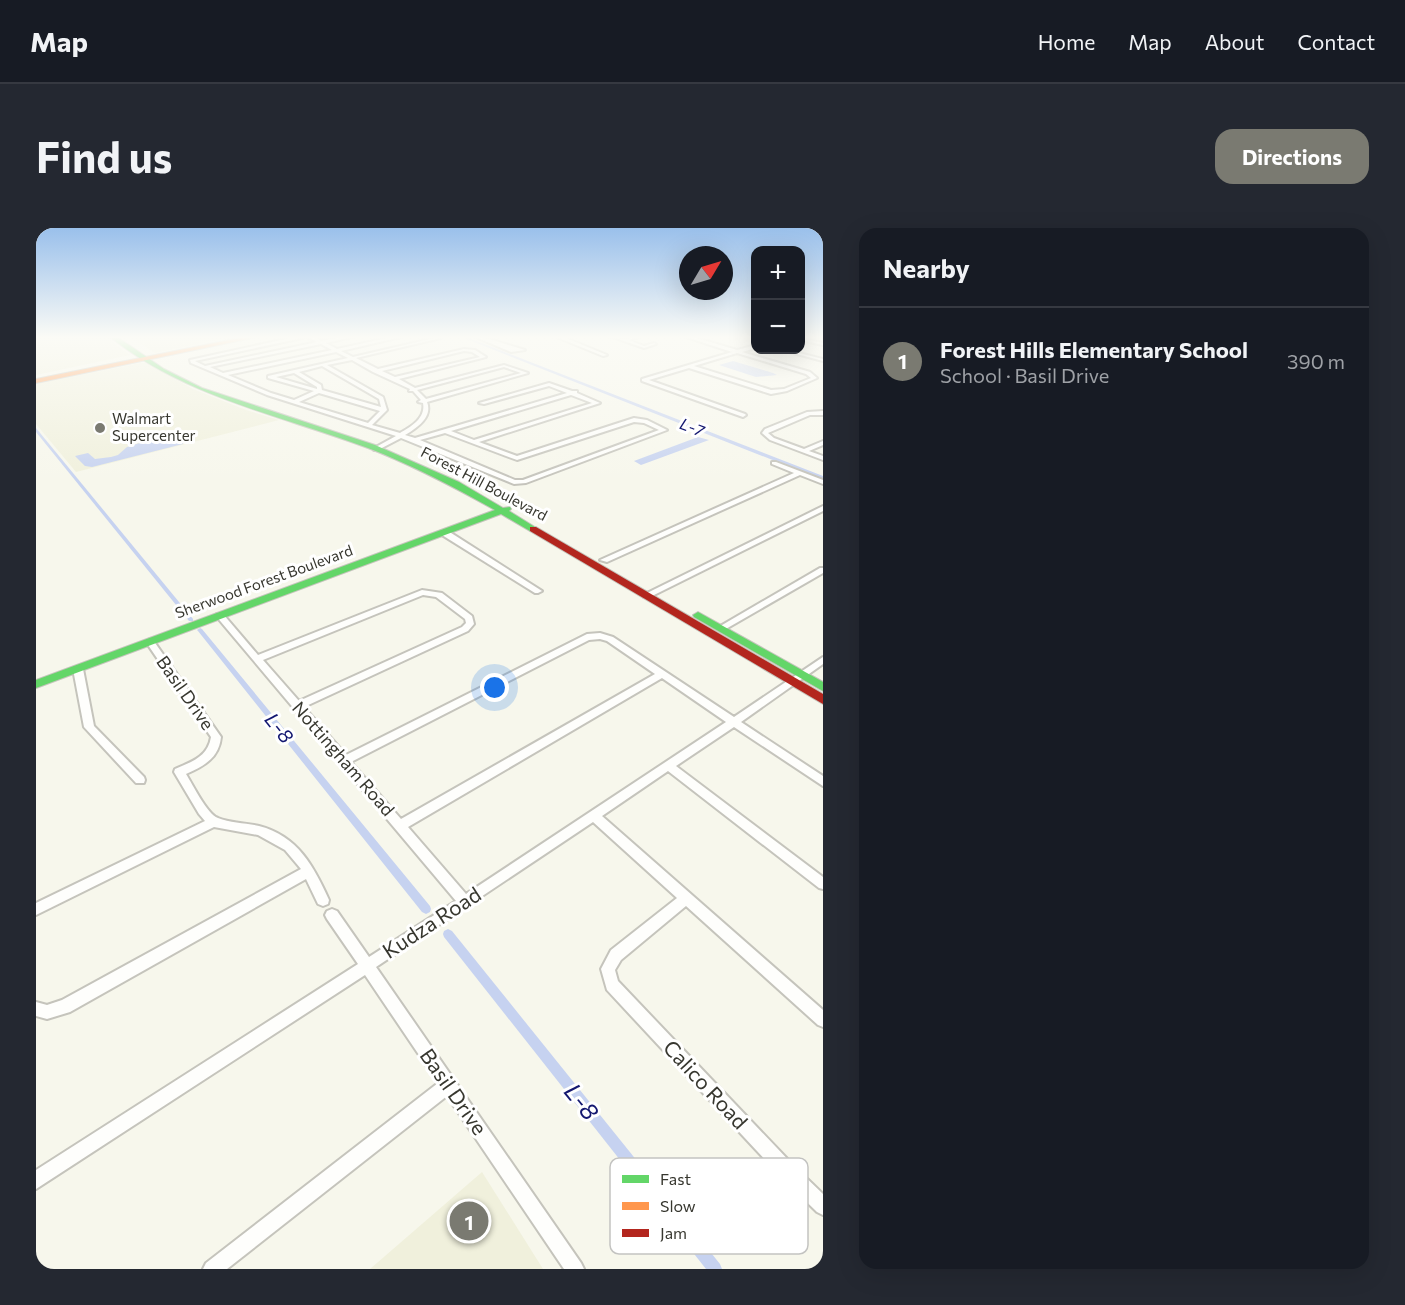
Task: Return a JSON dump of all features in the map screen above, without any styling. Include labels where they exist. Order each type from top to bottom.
[{"type":"main road","name":"Forest Hill Boulevard","points":[[193,385],[200,389],[377,446]]},
{"type":"main road","name":"Forest Hill Boulevard","points":[[205,385],[259,408],[311,421],[377,446],[508,509],[604,560],[652,593],[721,628],[797,678],[823,700]]},
{"type":"main road","name":"Forest Hill Boulevard","points":[[508,509],[797,678],[823,687]]},
{"type":"main road","name":"Sherwood Forest Boulevard","points":[[36,684],[508,509]]},
{"type":"street","points":[[247,385],[294,402],[399,434],[517,482],[663,429],[640,419],[517,458],[445,431]]},
{"type":"street","points":[[295,385],[384,410]]},
{"type":"street","points":[[317,385],[320,392]]},
{"type":"street","points":[[359,385],[376,394],[383,401],[384,410]]},
{"type":"street","points":[[377,446],[416,426],[427,411],[412,389],[403,385]]},
{"type":"street","points":[[412,389],[430,385]]},
{"type":"street","points":[[423,402],[485,385]]},
{"type":"street","points":[[501,414],[482,403],[550,385]]},
{"type":"street","points":[[473,442],[597,403],[554,385]]},
{"type":"street","points":[[657,385],[743,415]]},
{"type":"street","points":[[747,385],[771,392],[799,385]]},
{"type":"street","points":[[294,402],[320,392]]},
{"type":"street","points":[[415,440],[575,392]]},
{"type":"street","points":[[370,424],[384,410]]},
{"type":"street","points":[[823,413],[809,413],[765,432],[772,439],[823,458]]},
{"type":"street","points":[[804,451],[823,443]]},
{"type":"street","points":[[774,463],[823,482]]},
{"type":"street","points":[[604,560],[799,473]]},
{"type":"street","points":[[652,593],[823,508]]},
{"type":"street","points":[[445,533],[538,591]]},
{"type":"street","points":[[721,628],[823,570]]},
{"type":"street","points":[[257,659],[427,592],[440,595],[471,621],[465,629],[297,706]]},
{"type":"street","name":"Nottingham Road","points":[[220,616],[465,902]]},
{"type":"street","points":[[344,761],[595,636],[610,639],[823,782]]},
{"type":"street","name":"Basil Drive","points":[[150,642],[216,737],[215,747],[209,756],[179,772],[203,811],[213,822]]},
{"type":"street","name":"Kudza Road","points":[[36,1180],[465,902],[735,722],[823,660]]},
{"type":"street","points":[[78,669],[89,727],[140,780]]},
{"type":"street","points":[[399,825],[662,674]]},
{"type":"street","points":[[669,766],[823,884]]},
{"type":"street","points":[[594,816],[823,1020]]},
{"type":"street","points":[[36,909],[213,822],[246,827],[272,836],[298,855],[309,871],[323,900]]},
{"type":"street","points":[[41,1011],[65,1007],[309,871]]},
{"type":"street","name":"Calico Road","points":[[686,898],[616,955],[610,962],[609,977],[617,991],[775,1158]]},
{"type":"street","name":"Basil Drive","points":[[332,915],[575,1269]]},
{"type":"street","points":[[212,1269],[448,1085]]},
{"type":"street","name":"Calico Road","points":[[808,1191],[823,1206]]},
{"type":"shaded area","points":[[36,385],[185,385],[246,410],[279,420],[76,472],[36,424]]},
{"type":"shaded area","points":[[482,1172],[543,1269],[370,1269]]},
{"type":"water","points":[[172,433],[183,441],[183,444],[92,467],[85,466],[75,456],[88,453],[95,459],[111,457],[118,455],[127,447]]},
{"type":"water","points":[[698,437],[709,440],[641,465],[634,461]]},
{"type":"waterway","name":"L-7","points":[[584,385],[823,478]]},
{"type":"waterway","name":"L-8","points":[[36,429],[191,620]]},
{"type":"waterway","name":"L-8","points":[[200,630],[426,909]]},
{"type":"waterway","name":"L-8","points":[[448,934],[627,1158]]},
{"type":"waterway","name":"L-8","points":[[703,1254],[715,1269]]},
{"type":"traffic: fast","points":[[191,385],[372,447],[456,484],[533,529]]},
{"type":"traffic: fast","points":[[36,684],[507,509]]},
{"type":"traffic: fast","points":[[698,615],[823,687]]},
{"type":"traffic: jam","points":[[533,529],[823,700]]},
{"type":"place","name":"Walmart Supercenter","points":[[100,428]]},
{"type":"place","name":"Forest Hills Elementary School","points":[[469,1221]]}]
